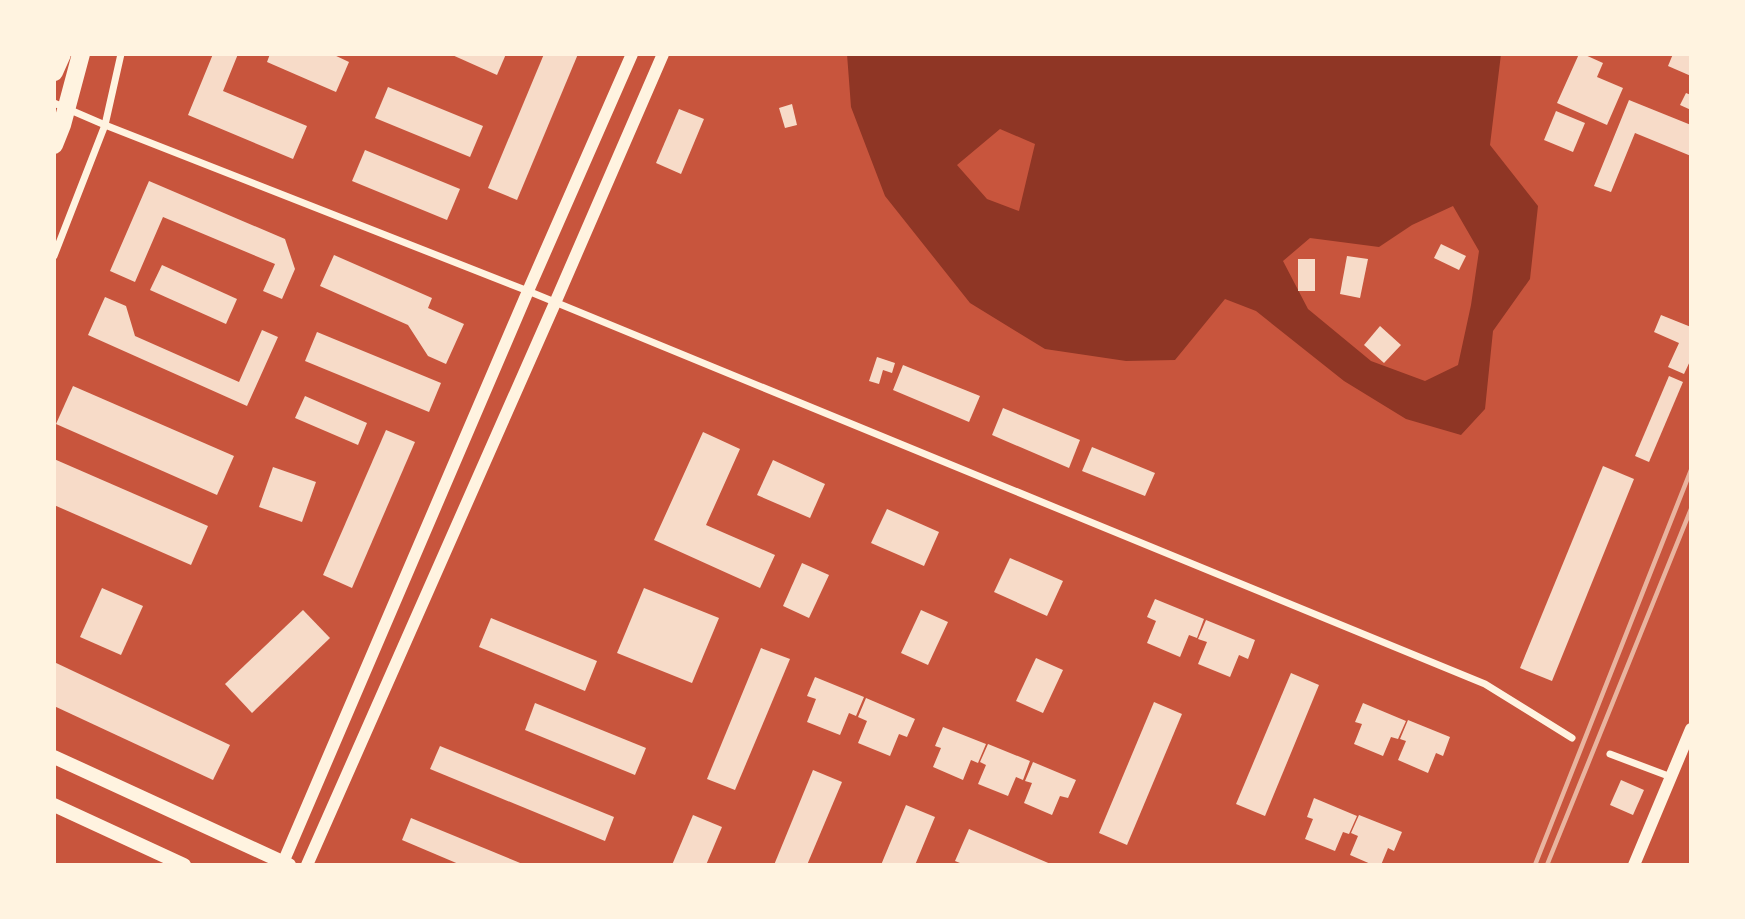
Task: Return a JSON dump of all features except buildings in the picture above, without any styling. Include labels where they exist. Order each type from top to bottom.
[{"type":"highway","points":[[54,72],[62,54]]},
{"type":"highway","points":[[54,145],[81,54]]},
{"type":"main road","points":[[54,757],[284,864]]},
{"type":"main road","points":[[54,805],[184,865]]},
{"type":"street","points":[[54,256],[105,125],[121,54]]},
{"type":"street","points":[[284,864],[527,292],[632,54]]},
{"type":"street","points":[[307,865],[663,54]]},
{"type":"street","points":[[54,103],[555,303],[1485,684],[1572,738]]},
{"type":"street","points":[[1634,865],[1691,729]]},
{"type":"street","points":[[1609,754],[1671,777]]},
{"type":"shaded area","points":[[847,54],[1501,54],[1490,145],[1538,206],[1530,279],[1493,331],[1485,409],[1461,435],[1406,419],[1344,381],[1256,311],[1225,299],[1175,360],[1126,361],[1045,349],[970,303],[885,196],[851,107]],"holes":[[[1000,129],[1035,144],[1019,211],[987,199],[957,165]],[[1453,206],[1479,251],[1471,305],[1458,365],[1425,381],[1371,361],[1308,309],[1283,261],[1310,238],[1379,247],[1412,225]]]},
{"type":"railway","points":[[1535,865],[1691,470]]},
{"type":"railway","points":[[1547,865],[1691,509]]}]
